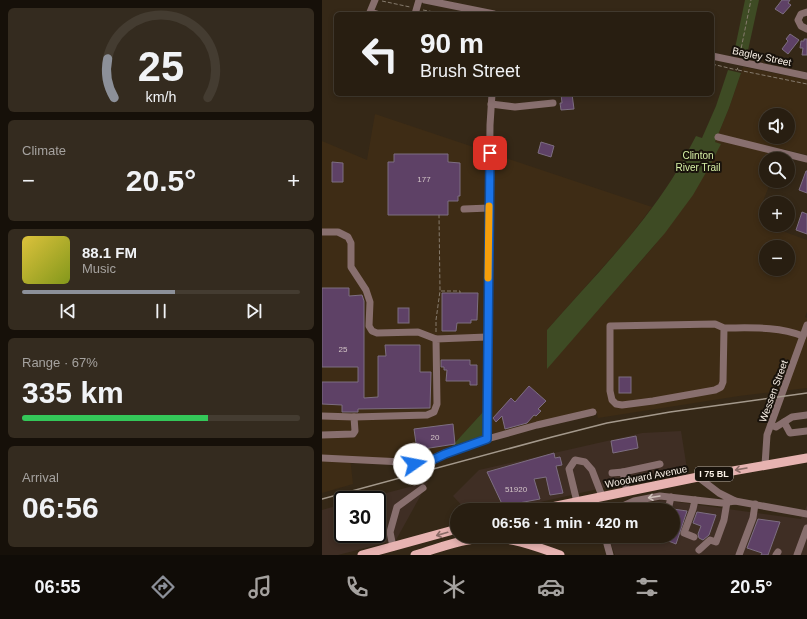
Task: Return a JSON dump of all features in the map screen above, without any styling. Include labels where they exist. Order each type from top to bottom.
[{"type":"main road","name":"Woodward Avenue","points":[[572,503],[698,477],[807,458]]},
{"type":"main road","points":[[362,555],[450,531]]},
{"type":"main road","points":[[416,555],[454,543]]},
{"type":"main road","points":[[530,543],[560,555]]},
{"type":"street","points":[[370,12],[375,0]]},
{"type":"street","points":[[416,12],[419,0]]},
{"type":"street","points":[[425,0],[484,12]]},
{"type":"street","points":[[807,12],[801,14],[798,20],[800,26],[807,28]]},
{"type":"street","name":"Bagley Street","points":[[714,56],[807,76]]},
{"type":"street","points":[[487,439],[487,337],[492,96]]},
{"type":"street","points":[[491,104],[515,107],[553,103]]},
{"type":"street","points":[[718,137],[807,159]]},
{"type":"street","points":[[464,209],[489,208]]},
{"type":"street","points":[[322,232],[338,232],[348,237],[351,243],[351,267],[366,290],[370,302],[369,326],[372,331],[377,333],[418,332],[436,339],[487,337]]},
{"type":"street","points":[[724,328],[723,382],[720,387],[715,390],[653,401],[616,404],[612,400],[610,391],[610,326],[715,324],[724,328],[773,328],[790,331],[803,336]]},
{"type":"street","name":"Wessen Street","points":[[765,465],[767,435],[807,325]]},
{"type":"street","points":[[322,416],[354,417],[428,415],[434,412],[437,404],[436,339]]},
{"type":"street","points":[[800,345],[807,349]]},
{"type":"street","points":[[322,458],[420,464],[487,439],[537,425],[593,412]]},
{"type":"street","points":[[771,425],[776,427],[792,417],[807,415]]},
{"type":"street","points":[[322,435],[353,434],[355,431],[354,417]]},
{"type":"street","points":[[784,422],[790,433],[807,430]]},
{"type":"street","points":[[577,502],[569,469],[575,460],[585,462],[592,470],[602,496]]},
{"type":"street","points":[[612,473],[660,464]]},
{"type":"street","points":[[623,472],[627,492]]},
{"type":"street","points":[[698,477],[731,502]]},
{"type":"street","points":[[393,547],[390,532],[398,507],[423,488]]},
{"type":"street","points":[[630,503],[657,496],[722,503],[731,502],[755,504],[807,514]]},
{"type":"street","points":[[670,503],[671,497]]},
{"type":"street","points":[[694,537],[684,533],[693,510],[695,500]]},
{"type":"street","points":[[700,550],[710,540],[716,542],[731,502]]},
{"type":"street","points":[[740,555],[753,518],[755,504]]},
{"type":"street","points":[[797,555],[807,528]]},
{"type":"street","points":[[607,543],[610,555]]},
{"type":"path","points":[[740,57],[751,0]]},
{"type":"path","points":[[714,64],[807,84]]},
{"type":"path","points":[[737,70],[738,66]]},
{"type":"path","points":[[436,339],[436,320],[440,291],[439,215]]},
{"type":"path","points":[[440,291],[460,291],[460,293]]},
{"type":"shaded area","points":[[743,67],[807,80],[807,155],[783,149],[782,152],[759,152],[759,188],[768,188],[765,196],[759,196],[759,232],[785,232],[807,240],[807,312],[805,317],[807,318],[807,388],[739,396],[598,418],[596,410],[578,412],[528,426],[483,436],[482,413],[452,446],[421,461],[350,457],[353,484],[322,493],[322,141],[367,160],[375,114],[652,207],[627,240],[547,330],[547,368],[654,246],[683,208],[720,144],[715,142],[729,108]]},
{"type":"shaded area","points":[[681,431],[687,469],[536,503],[460,503],[453,496],[479,470],[642,433]]},
{"type":"shaded area","points":[[428,482],[396,540],[386,543],[386,493]]},
{"type":"shaded area","points":[[662,500],[801,519],[807,505],[807,555],[615,555],[610,543],[680,543],[680,503],[647,503]]},
{"type":"shaded area","points":[[334,507],[334,543],[384,543],[338,555],[322,555],[322,510]]},
{"type":"green space","points":[[745,0],[759,0],[747,55],[734,53]]},
{"type":"green space","name":"Clinton River Trail","points":[[728,70],[741,73],[715,142],[721,144],[693,195],[665,233],[547,369],[547,330],[644,219],[672,179],[696,136],[702,138],[716,106]]},
{"type":"green space","points":[[483,412],[483,436],[452,446]]},
{"type":"building","points":[[782,0],[790,0],[788,3],[791,5],[783,14],[775,9]]},
{"type":"building","points":[[790,34],[799,40],[788,54],[782,49],[788,41],[786,39]]},
{"type":"building","points":[[804,39],[807,39],[807,55],[802,55],[803,48],[800,48],[801,41],[804,41]]},
{"type":"building","points":[[561,96],[572,96],[574,109],[561,110],[560,103],[562,103]]},
{"type":"building","points":[[541,142],[554,146],[551,157],[538,153]]},
{"type":"building","points":[[394,154],[448,154],[448,162],[460,163],[460,196],[458,196],[458,201],[448,201],[448,215],[388,215],[388,162],[394,162]]},
{"type":"building","points":[[332,162],[343,163],[343,182],[332,182]]},
{"type":"building","points":[[807,171],[807,193],[799,190]]},
{"type":"building","points":[[802,212],[807,214],[807,234],[796,230]]},
{"type":"building","points":[[322,288],[349,288],[349,296],[362,295],[364,301],[364,398],[378,397],[378,356],[386,356],[385,345],[420,345],[420,372],[431,372],[430,408],[358,409],[358,412],[342,412],[342,405],[322,404],[322,382],[358,382],[358,367],[322,367]]},
{"type":"building","points":[[442,293],[478,293],[477,320],[471,320],[471,323],[457,323],[456,331],[442,331]]},
{"type":"building","points":[[398,308],[409,308],[409,323],[398,323]]},
{"type":"building","points":[[441,360],[470,360],[470,365],[477,365],[477,385],[470,385],[470,381],[446,381],[447,370],[444,370],[444,367],[441,367]]},
{"type":"building","points":[[619,377],[631,377],[631,393],[619,393]]},
{"type":"building","points":[[529,386],[546,401],[538,409],[541,411],[536,416],[534,415],[527,423],[505,429],[502,416],[496,422],[493,418],[511,398],[515,402]]},
{"type":"building","points":[[453,424],[455,444],[417,450],[414,429]]},
{"type":"building","points":[[636,436],[638,448],[613,453],[611,441]]},
{"type":"building","points":[[554,453],[555,458],[560,457],[562,465],[556,466],[563,493],[550,495],[546,477],[534,479],[540,499],[519,503],[502,503],[487,472]]},
{"type":"building","points":[[680,510],[687,511],[680,532]]},
{"type":"building","points":[[697,512],[716,515],[709,535],[703,540],[699,538],[698,534],[701,526],[693,523]]},
{"type":"building","points":[[758,519],[780,522],[768,555],[761,555],[762,553],[747,548]]},
{"type":"railway","points":[[322,499],[607,423],[670,412],[807,393]]},
{"type":"slow traffic","points":[[488,278],[489,206]]},
{"type":"route","points":[[414,464],[428,462],[445,454],[487,439],[490,153]]}]
